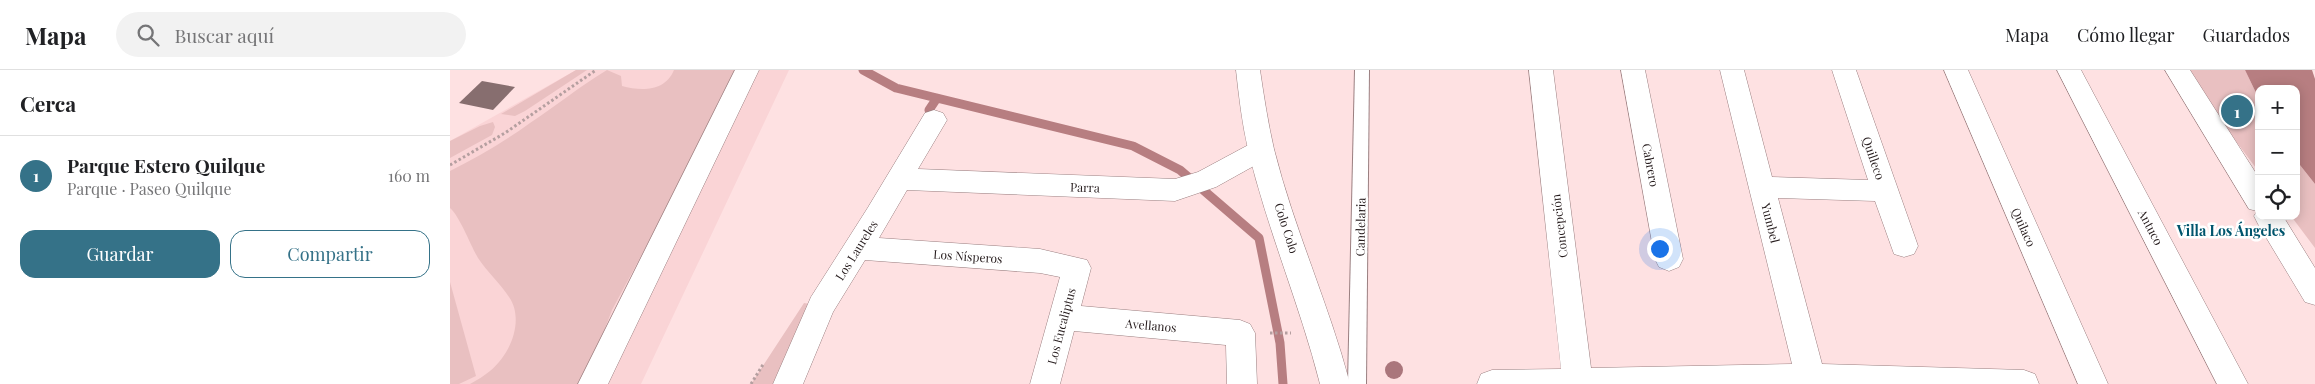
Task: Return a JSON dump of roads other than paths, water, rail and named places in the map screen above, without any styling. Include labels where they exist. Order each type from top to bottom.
[{"type":"street","points":[[593,384],[747,70]]},
{"type":"street","name":"Colo Colo","points":[[1248,70],[1251,103],[1261,150],[1327,350],[1335,384]]},
{"type":"street","name":"Concepción","points":[[1541,70],[1578,382]]},
{"type":"street","name":"Cabrero","points":[[1633,70],[1669,259]]},
{"type":"street","name":"Yumbel","points":[[1732,70],[1810,377]]},
{"type":"street","name":"Quilleco","points":[[1844,70],[1904,246]]},
{"type":"street","name":"Quilaco","points":[[1956,70],[2093,384]]},
{"type":"street","name":"Antuco","points":[[2069,70],[2233,384]]},
{"type":"street","points":[[2177,70],[2255,195]]},
{"type":"street","name":"Los Laureles","points":[[788,384],[821,306],[858,248],[934,120]]},
{"type":"street","name":"Parra","points":[[899,179],[1158,190],[1198,184],[1261,150]]},
{"type":"street","points":[[1762,187],[1886,191]]},
{"type":"street","points":[[2270,220],[2315,293]]},
{"type":"street","name":"Los Nísperos","points":[[858,248],[1040,261],[1077,268]]},
{"type":"street","name":"Los Eucaliptus","points":[[1045,384],[1077,268]]},
{"type":"street","name":"Avellanos","points":[[1063,317],[1240,333],[1242,384]]},
{"type":"street","points":[[1492,384],[1810,377],[2024,384]]},
{"type":"lane","name":"Candelaria","points":[[1357,384],[1362,70]]},
{"type":"waterway","points":[[863,70],[896,88],[937,98]]},
{"type":"waterway","points":[[929,110],[937,98]]},
{"type":"waterway","points":[[937,98],[1133,146],[1180,170],[1259,238],[1280,343],[1283,384]]},
{"type":"place","name":"Parque Estero Quilque","points":[[2237,111]]},
{"type":"district","name":"Villa Los Ángeles","points":[[2231,230]]}]
